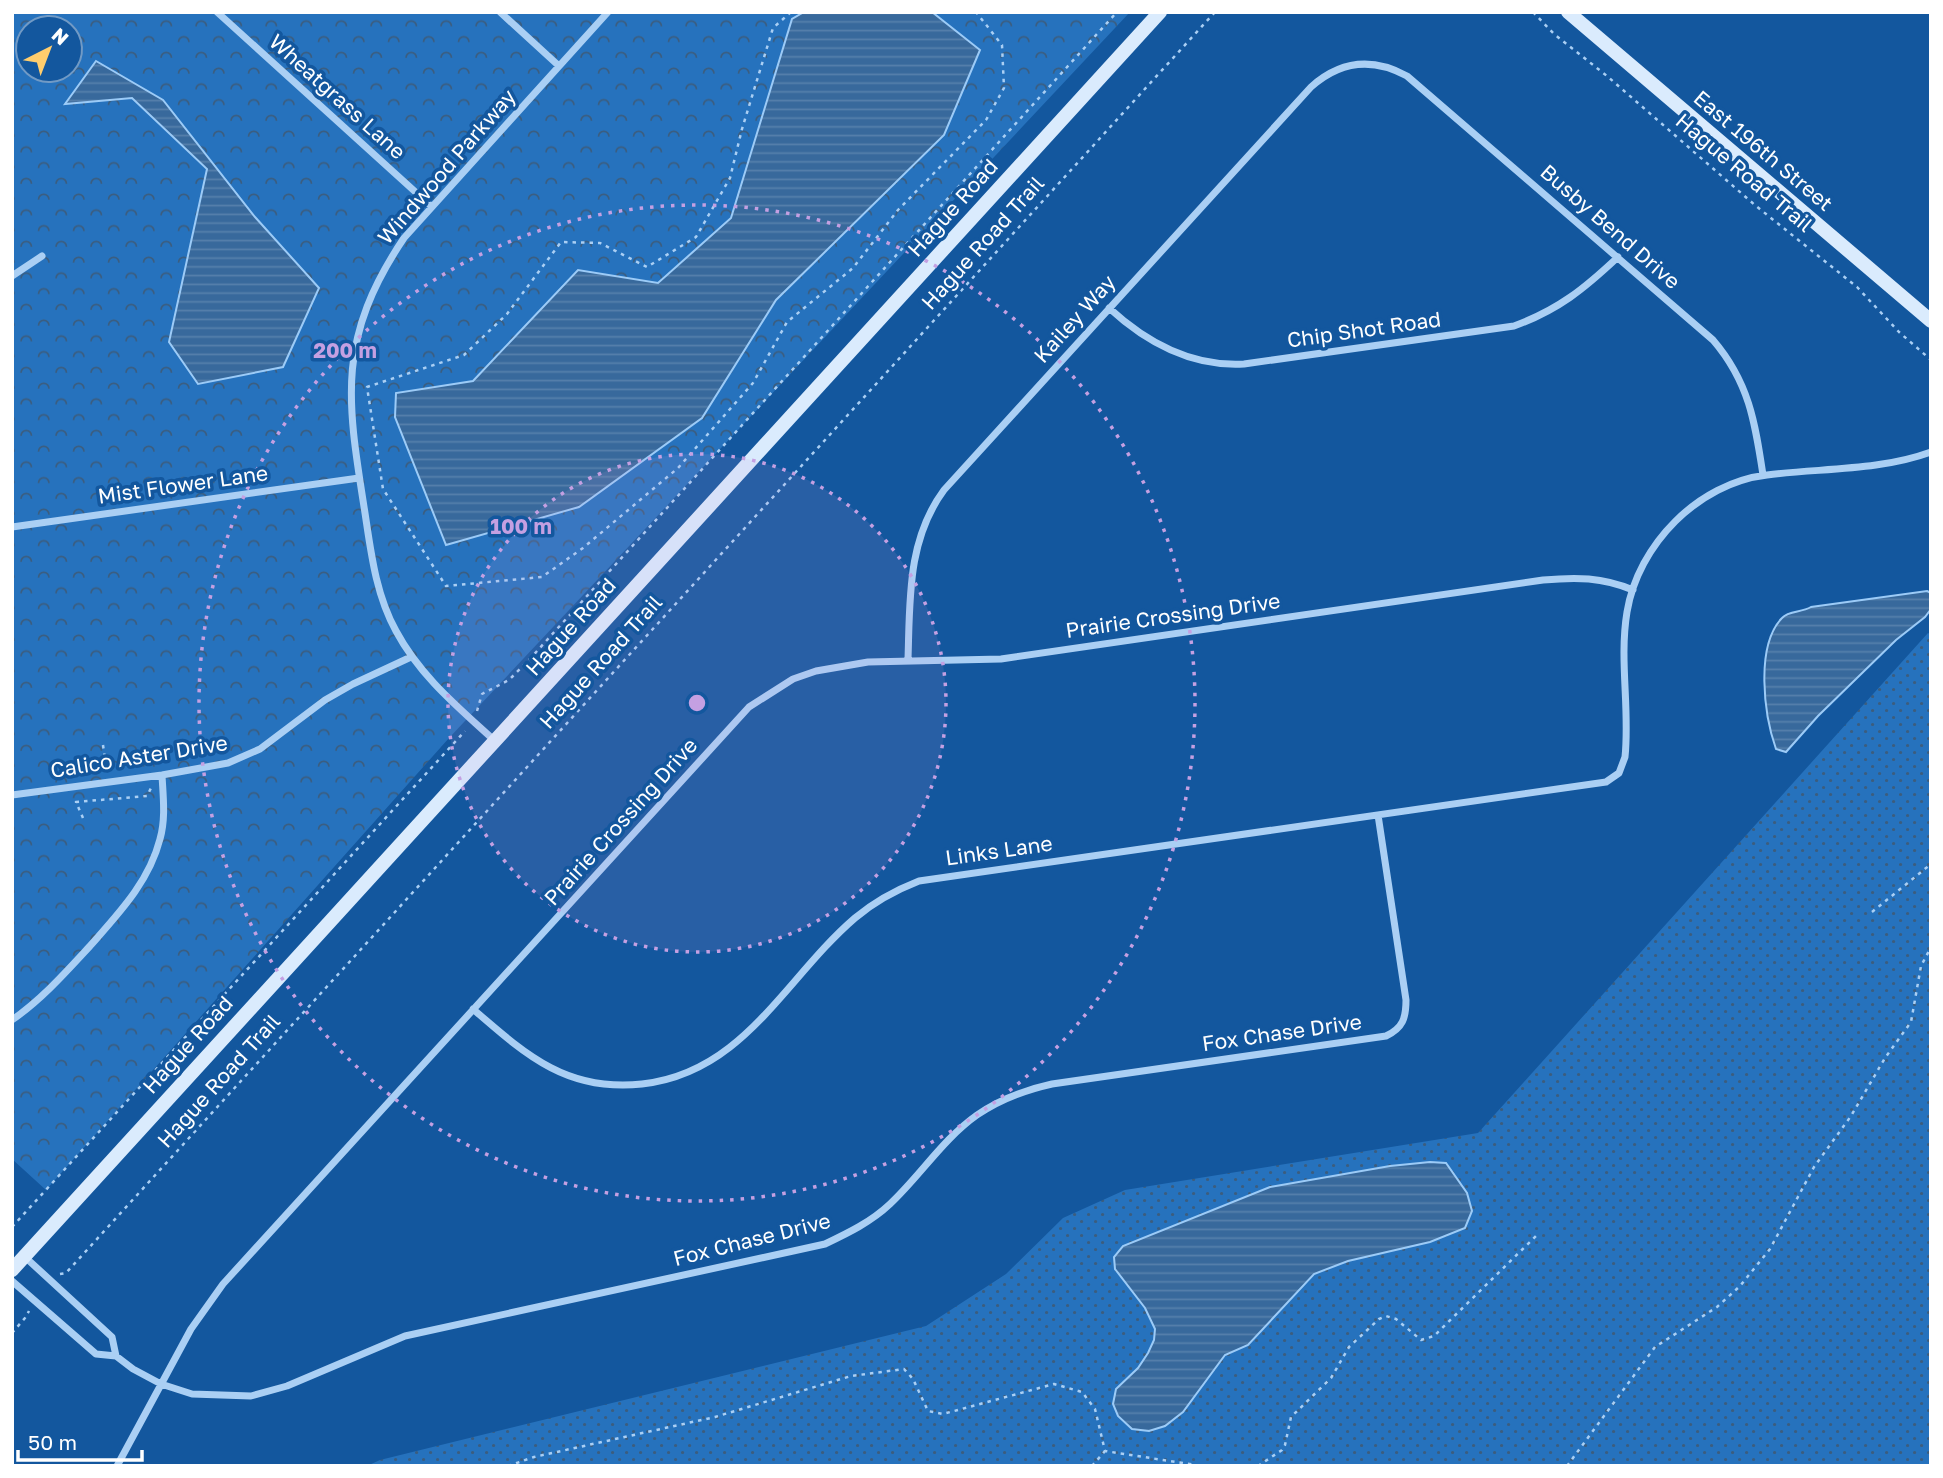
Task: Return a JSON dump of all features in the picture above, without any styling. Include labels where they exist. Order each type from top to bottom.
[{"type":"main road","name":"Hague Road","points":[[12,1270],[1160,12]]},
{"type":"main road","name":"East 196th Street","points":[[1568,12],[1931,321]]},
{"type":"street","name":"Wheatgrass Lane","points":[[218,12],[432,207]]},
{"type":"street","points":[[500,12],[559,66]]},
{"type":"street","name":"Windwood Parkway","points":[[495,741],[440,691],[411,657],[383,604],[373,568],[350,404],[358,330],[388,261],[404,238],[608,12]]},
{"type":"street","name":"Busby Bend Drive","points":[[1364,62],[1394,69],[1407,76],[1700,328],[1734,367],[1751,407],[1763,475]]},
{"type":"street","name":"Kailey Way","points":[[908,659],[913,562],[933,505],[958,474],[1311,88],[1335,69],[1364,62]]},
{"type":"street","points":[[12,276],[42,256]]},
{"type":"street","name":"Chip Shot Road","points":[[1109,308],[1144,337],[1182,356],[1224,365],[1244,364],[1514,326],[1534,319],[1569,300],[1586,288],[1618,257]]},
{"type":"street","points":[[1633,590],[1658,541],[1685,511],[1725,487],[1763,475],[1871,465],[1904,460],[1931,452]]},
{"type":"street","name":"Mist Flower Lane","points":[[12,527],[359,478]]},
{"type":"street","name":"Prairie Crossing Drive","points":[[117,1466],[191,1329],[223,1284],[750,707],[793,680],[816,671],[869,662],[908,659],[1001,659],[1569,578],[1604,580],[1633,590]]},
{"type":"street","name":"Links Lane","points":[[473,1009],[542,1065],[571,1077],[599,1084],[662,1082],[682,1076],[725,1052],[763,1017],[835,936],[873,904],[909,885],[945,876],[1606,782],[1619,773],[1626,746],[1625,641],[1627,614],[1633,590]]},
{"type":"street","name":"Calico Aster Drive","points":[[12,795],[205,768],[243,757],[276,738],[326,700],[411,657]]},
{"type":"street","points":[[12,1020],[45,993],[131,900],[147,873],[160,840],[164,805],[162,775]]},
{"type":"street","name":"Fox Chase Drive","points":[[12,1281],[96,1354],[116,1356],[161,1384],[192,1394],[251,1396],[287,1386],[405,1336],[825,1244],[848,1234],[889,1205],[958,1131],[976,1116],[1026,1090],[1386,1036],[1402,1026],[1406,1000],[1378,815]]},
{"type":"street","name":"Fox Chase Drive","points":[[24,1257],[112,1337],[116,1356]]},
{"type":"path","points":[[791,12],[773,27],[730,178],[696,237],[648,267],[600,243],[561,242],[507,314],[464,355],[367,387],[383,488],[446,586],[542,577],[583,548],[678,468],[753,383],[786,322],[853,268],[898,210],[986,120],[1004,88],[1002,46],[976,12]]},
{"type":"path","points":[[12,1227],[474,722],[482,694],[509,680],[528,661],[1117,12]]},
{"type":"path","name":"Hague Road Trail","points":[[52,1282],[59,1275],[66,1273],[1215,12]]},
{"type":"path","name":"Hague Road Trail","points":[[1533,12],[1554,34],[1607,76],[1756,206],[1857,287],[1899,332],[1931,360]]},
{"type":"path","points":[[103,745],[110,782]]},
{"type":"path","points":[[83,818],[76,802],[147,796]]},
{"type":"path","points":[[1872,912],[1931,864]]},
{"type":"path","points":[[1567,1466],[1655,1347],[1717,1307],[1740,1286],[1770,1248],[1814,1167],[1851,1116],[1885,1058],[1911,1022],[1922,966],[1931,947]]},
{"type":"path","points":[[1258,1466],[1282,1450],[1291,1417],[1331,1378],[1349,1347],[1379,1319],[1386,1316],[1396,1319],[1421,1340],[1434,1336],[1536,1236]]},
{"type":"path","points":[[12,1333],[26,1318],[35,1301]]},
{"type":"path","points":[[508,1466],[534,1457],[715,1418],[851,1376],[904,1369],[913,1379],[928,1411],[943,1414],[1054,1384],[1082,1392],[1095,1409],[1105,1451]]},
{"type":"path","points":[[1092,1466],[1105,1451]]},
{"type":"path","points":[[1105,1451],[1202,1466]]},
{"type":"green space","points":[[12,12],[1130,12],[449,738],[46,1190],[12,1159]]},
{"type":"green space","points":[[1928,633],[1931,635],[1931,1466],[367,1466],[380,1460],[926,1326],[1006,1274],[1063,1218],[1125,1190],[1478,1133]]},
{"type":"shaded area","points":[[804,12],[932,12],[980,50],[944,135],[776,300],[702,418],[579,507],[446,545],[395,417],[396,393],[473,381],[578,270],[658,283],[731,218],[792,19]]},
{"type":"shaded area","points":[[96,61],[163,100],[255,217],[319,288],[283,367],[198,384],[169,342],[207,169],[132,98],[65,104],[79,84],[84,84],[84,78]]},
{"type":"shaded area","points":[[1927,591],[1931,593],[1931,609],[1925,617],[1896,640],[1818,716],[1786,752],[1776,749],[1768,718],[1764,681],[1768,646],[1773,630],[1782,618],[1811,607]]},
{"type":"shaded area","points":[[1446,1163],[1467,1193],[1472,1211],[1465,1228],[1430,1242],[1348,1261],[1314,1274],[1248,1345],[1225,1355],[1183,1412],[1165,1426],[1149,1431],[1132,1429],[1118,1416],[1113,1404],[1116,1389],[1138,1368],[1148,1353],[1154,1340],[1155,1329],[1145,1308],[1115,1269],[1114,1257],[1123,1246],[1270,1187],[1390,1166]]}]
